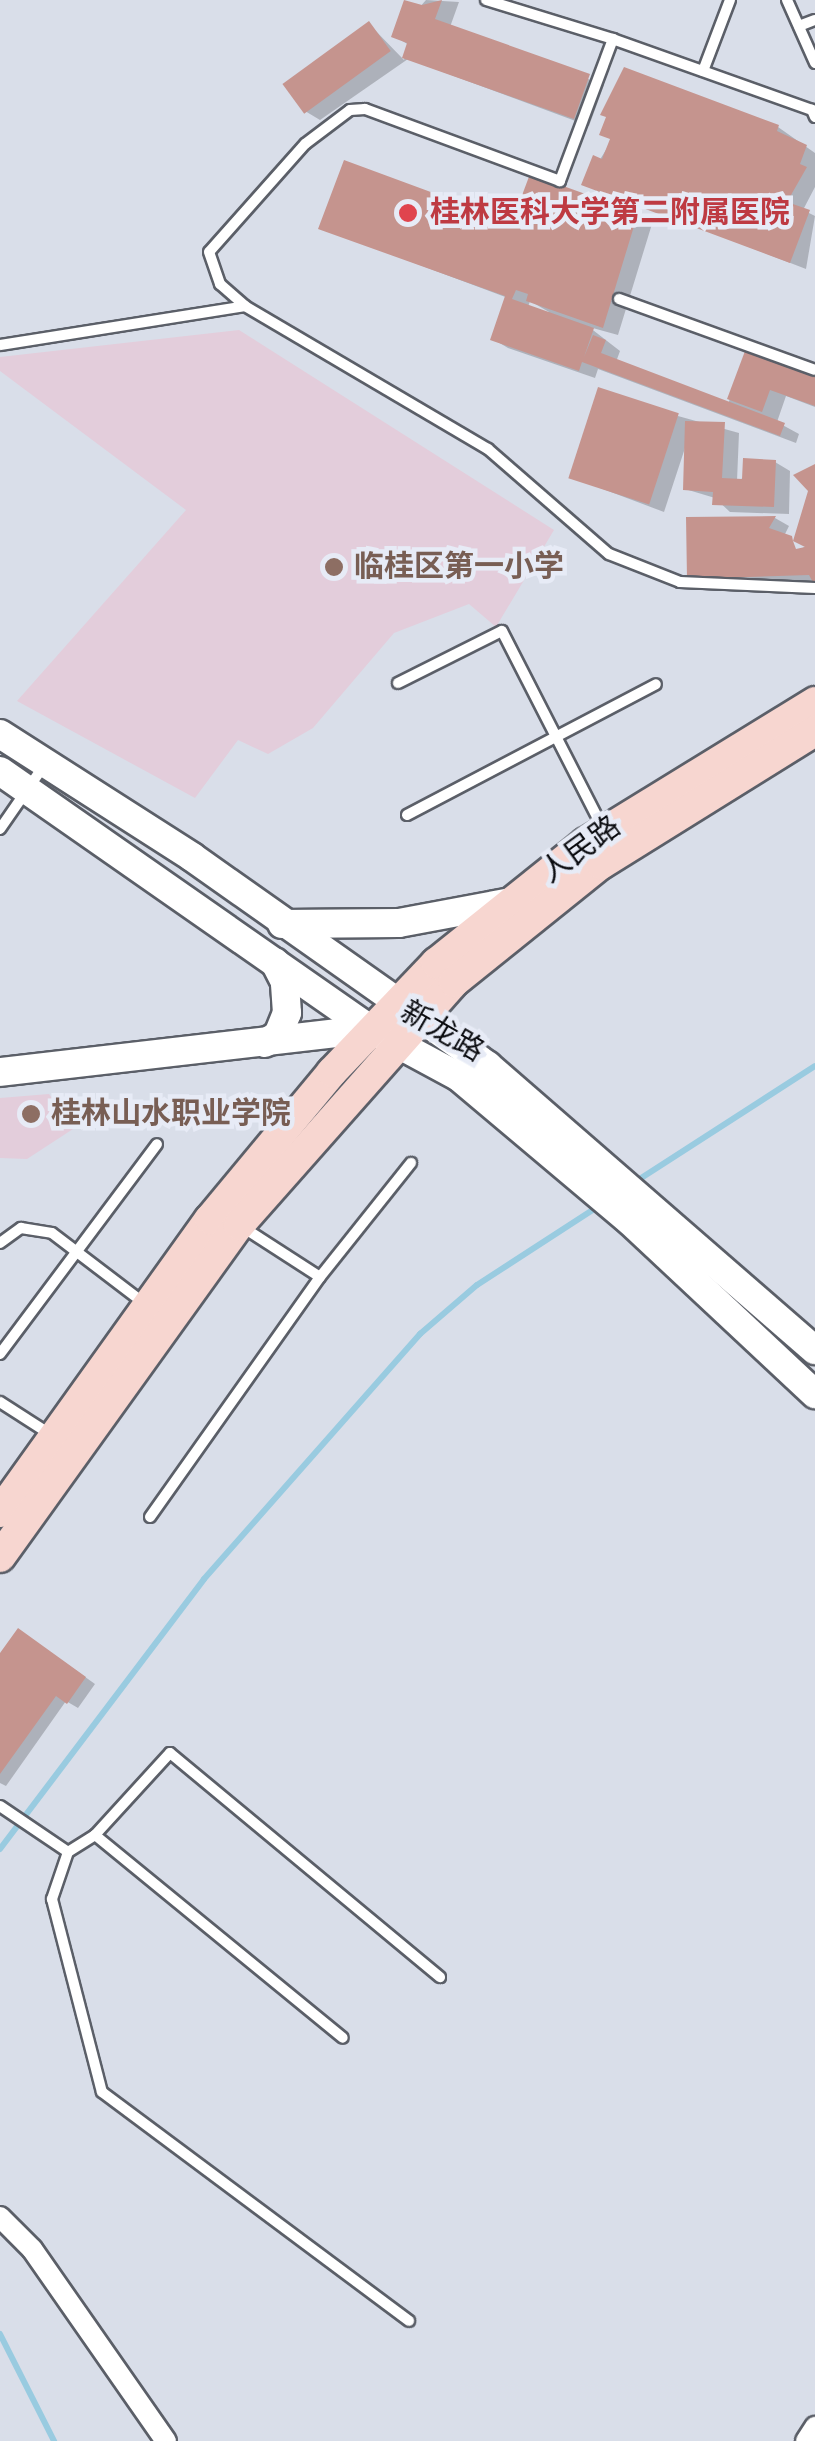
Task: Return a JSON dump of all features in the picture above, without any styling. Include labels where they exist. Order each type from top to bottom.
[{"type":"main road","name":"人民路","points":[[0,1512],[210,1219],[370,1029],[405,1022],[611,843],[815,702]]},
{"type":"main road","name":"人民路","points":[[405,1022],[512,902],[611,843],[815,732]]},
{"type":"main road","name":"新龙路","points":[[0,734],[47,762],[282,924],[405,1022],[459,1076],[652,1202],[815,1350]]},
{"type":"main road","name":"新龙路","points":[[0,771],[370,1029]]},
{"type":"main road","points":[[282,924],[399,924],[512,902]]},
{"type":"main road","points":[[265,1043],[278,1035],[287,1013],[285,982],[275,962]]},
{"type":"main road","points":[[0,1557],[239,1225],[405,1022]]},
{"type":"main road","points":[[0,1072],[370,1029]]},
{"type":"main road","name":"新龙路","points":[[557,1139],[629,1220],[815,1394]]},
{"type":"street","points":[[0,2217],[32,2248],[166,2441]]},
{"type":"street","points":[[806,2441],[815,2427]]},
{"type":"lane","points":[[486,0],[613,39],[812,110],[815,117]]},
{"type":"lane","points":[[702,71],[730,0]]},
{"type":"lane","points":[[788,0],[812,48],[815,63]]},
{"type":"lane","points":[[799,26],[815,20]]},
{"type":"lane","points":[[613,39],[560,181],[365,110],[350,110],[305,144],[210,252],[220,284],[246,306],[488,449],[609,554],[680,582],[815,588]]},
{"type":"lane","points":[[619,300],[815,370]]},
{"type":"lane","points":[[0,345],[246,306]]},
{"type":"lane","points":[[398,683],[502,631],[611,843]]},
{"type":"lane","points":[[407,816],[656,684]]},
{"type":"lane","points":[[0,828],[47,762]]},
{"type":"lane","points":[[0,1354],[158,1144]]},
{"type":"lane","points":[[150,1516],[320,1277],[411,1163]]},
{"type":"lane","points":[[239,1225],[320,1277]]},
{"type":"lane","points":[[0,1243],[15,1230],[37,1228],[148,1306]]},
{"type":"lane","points":[[0,1402],[54,1436]]},
{"type":"lane","points":[[410,2321],[102,2092],[52,1899],[68,1852],[96,1836],[170,1753],[440,1977]]},
{"type":"lane","points":[[0,1806],[68,1852]]},
{"type":"lane","points":[[96,1836],[343,2038]]},
{"type":"shaded area","name":"临桂区第一小学","points":[[239,330],[554,530],[496,627],[469,604],[394,633],[313,728],[268,754],[238,740],[195,798],[17,701],[186,510],[0,371],[0,357]]},
{"type":"shaded area","name":"桂林山水职业学院","points":[[49,1094],[73,1129],[27,1159],[0,1158],[0,1098]]},
{"type":"building","points":[[404,0],[422,5],[442,0],[435,19],[590,74],[574,119],[402,58],[407,43],[391,37]]},
{"type":"building","points":[[369,21],[391,51],[304,114],[282,84]]},
{"type":"building","points":[[624,67],[779,125],[777,131],[807,145],[800,164],[807,167],[787,202],[810,210],[790,263],[581,185],[593,155],[602,159],[610,139],[599,135],[606,117],[600,115]]},
{"type":"building","points":[[344,160],[512,222],[530,174],[638,213],[603,328],[526,301],[528,294],[516,290],[512,299],[594,328],[584,357],[593,335],[606,340],[601,353],[785,423],[780,436],[582,362],[579,371],[490,340],[505,296],[318,229]]},
{"type":"building","points":[[745,351],[815,377],[815,406],[770,390],[762,412],[727,399]]},
{"type":"building","points":[[598,387],[679,413],[649,505],[568,478]]},
{"type":"building","points":[[685,421],[725,422],[722,478],[742,479],[743,458],[776,460],[774,507],[712,505],[713,492],[683,490]]},
{"type":"building","points":[[815,464],[815,586],[809,575],[687,579],[686,517],[776,516],[769,528],[792,536],[793,541],[808,491],[793,475]]},
{"type":"building","points":[[18,1628],[86,1677],[67,1704],[56,1696],[0,1774],[0,1653]]},
{"type":"waterway","points":[[635,1182],[815,1066]]},
{"type":"waterway","points":[[0,1849],[204,1579],[420,1334],[477,1285],[600,1205]]},
{"type":"waterway","points":[[0,2334],[54,2441]]},
{"type":"place","name":"桂林医科大学第二附属医院","points":[[408,213]]},
{"type":"place","name":"临桂区第一小学","points":[[334,567]]},
{"type":"place","name":"桂林山水职业学院","points":[[31,1114]]}]
